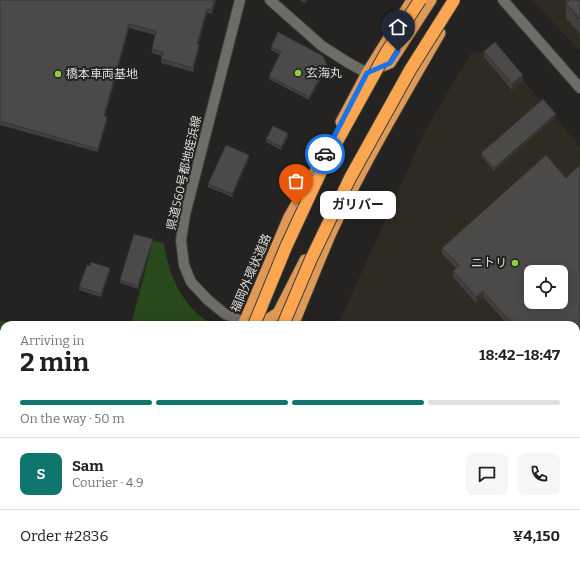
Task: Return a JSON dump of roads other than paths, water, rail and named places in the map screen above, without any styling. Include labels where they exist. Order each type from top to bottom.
[{"type":"highway","name":"福岡外環状道路","points":[[248,321],[289,217],[324,156],[367,73],[412,0]]},
{"type":"highway","points":[[249,321],[286,247],[324,165],[386,53],[420,0]]},
{"type":"highway","points":[[367,73],[390,63],[430,0]]},
{"type":"highway","points":[[285,321],[350,178],[410,70],[454,0]]},
{"type":"highway","points":[[295,321],[332,233],[361,172],[459,0]]},
{"type":"highway","points":[[266,321],[278,313],[309,252],[332,233]]},
{"type":"street","name":"県道560号都地姪浜線","points":[[240,0],[185,215],[181,240],[184,265],[191,282],[208,300],[225,314],[240,321]]},
{"type":"street","points":[[270,0],[322,46],[367,73]]},
{"type":"street","points":[[503,0],[580,88]]},
{"type":"place","name":"玄海丸","points":[[298,73]]},
{"type":"place","name":"橋本車両基地","points":[[58,74]]},
{"type":"place","name":"ガリバー","points":[[296,205]]},
{"type":"place","name":"ニトリ","points":[[515,263]]}]
